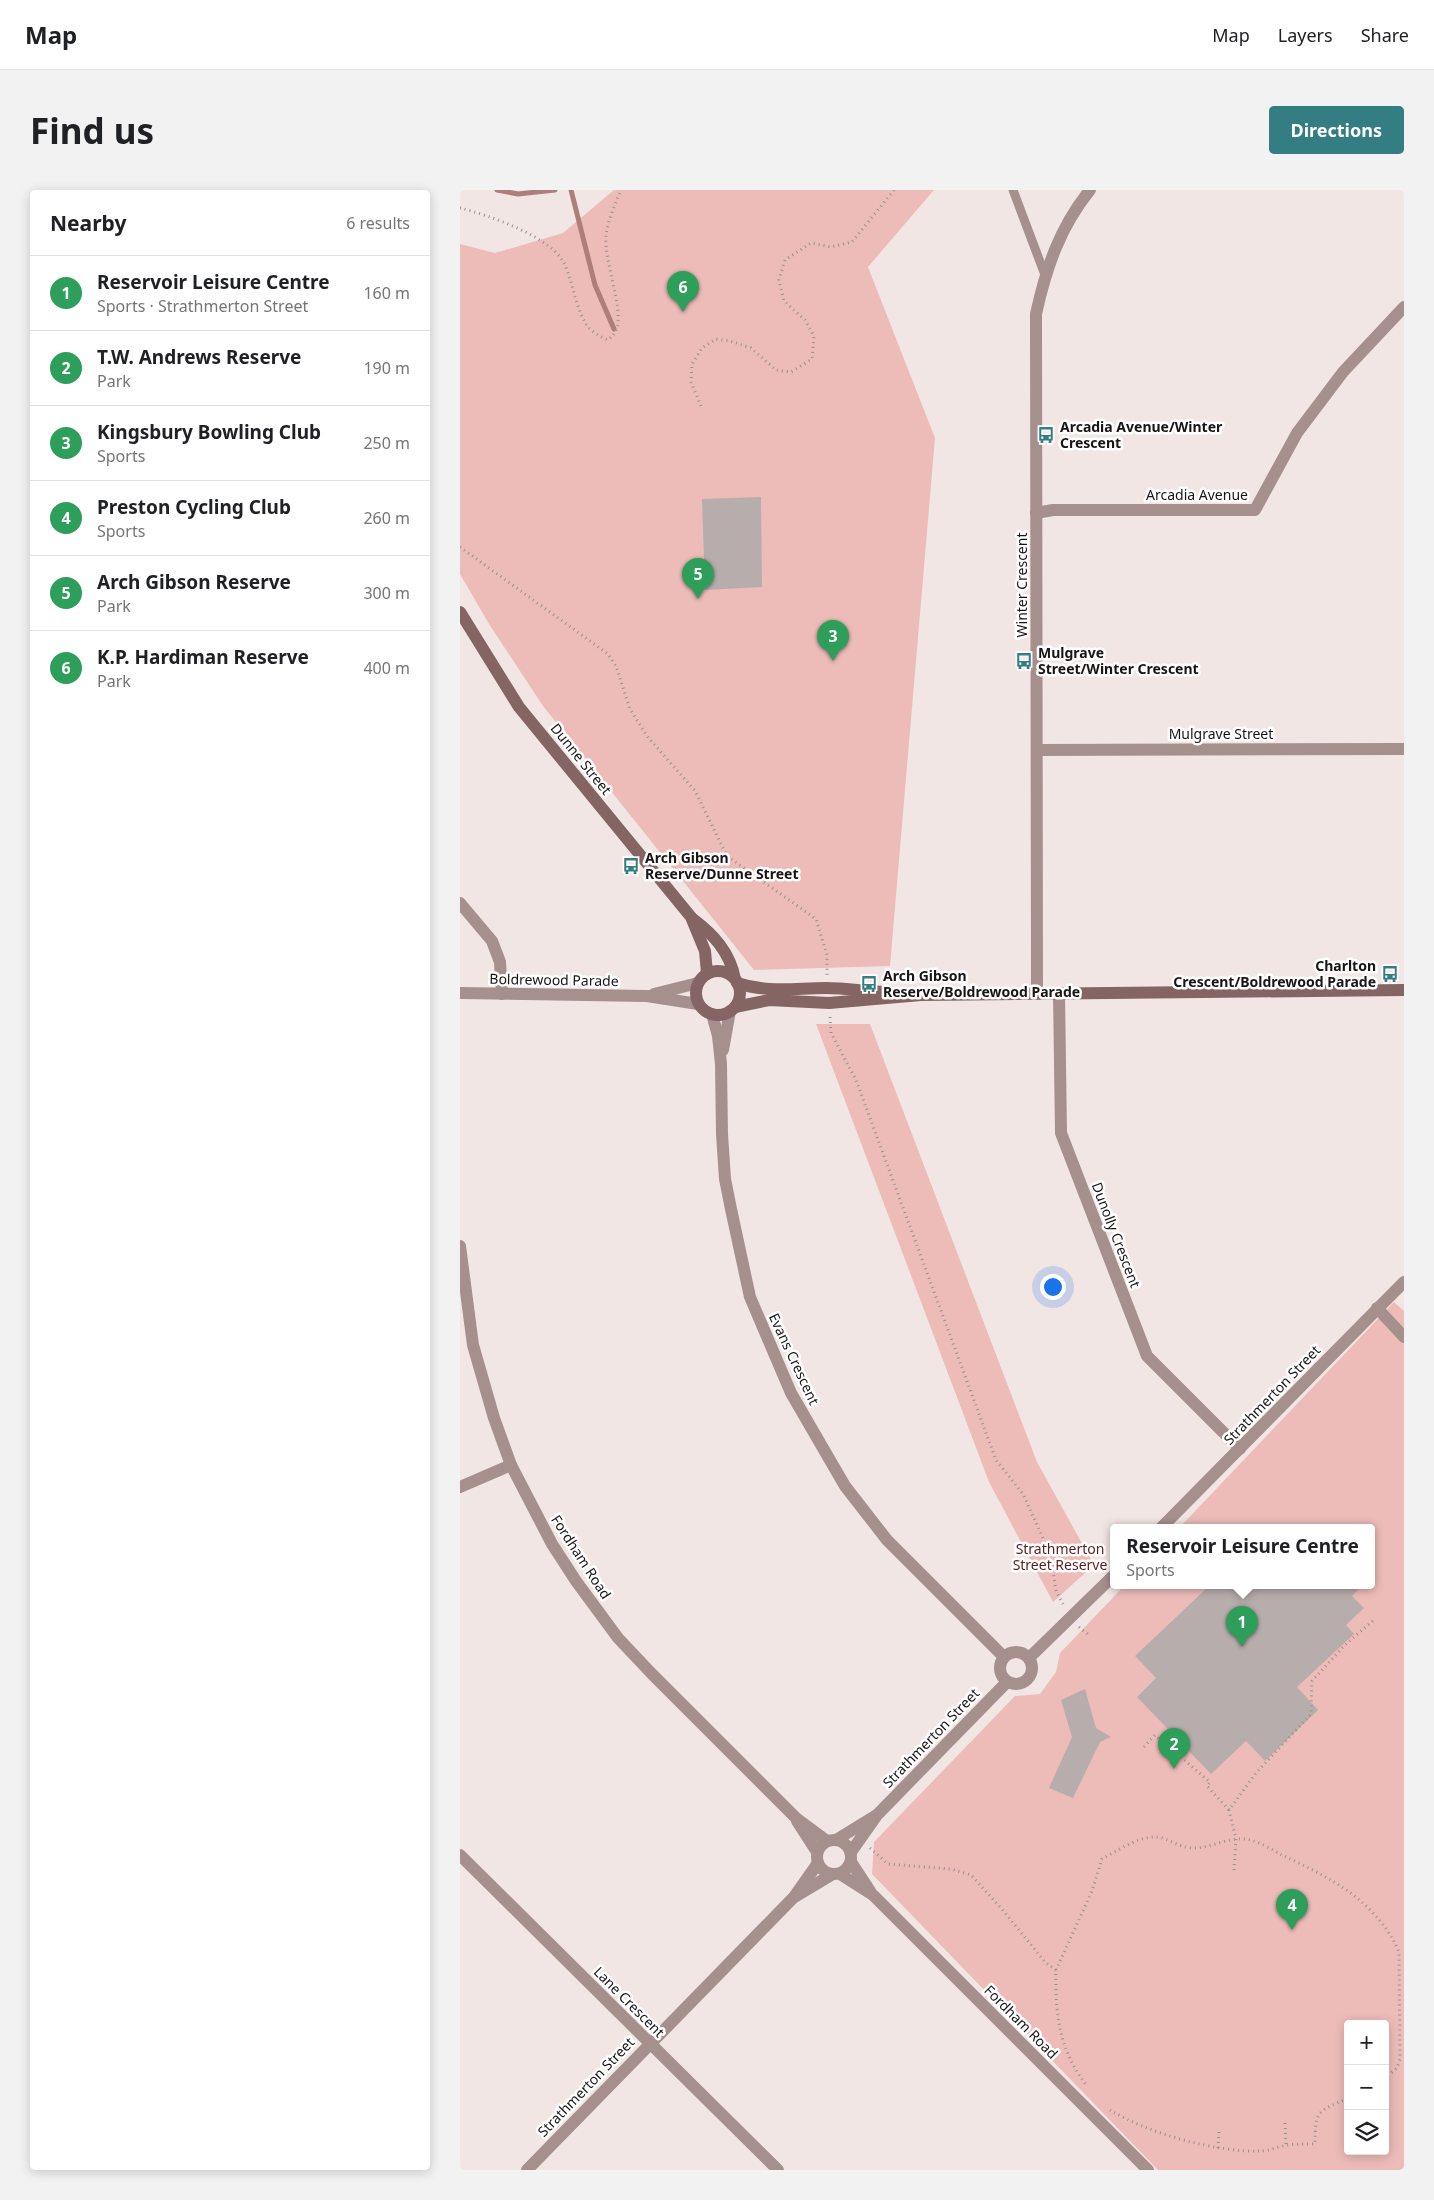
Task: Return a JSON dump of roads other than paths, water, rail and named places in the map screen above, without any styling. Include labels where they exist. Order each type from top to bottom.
[{"type":"main road","name":"Dunne Street","points":[[460,612],[519,707],[691,917],[710,932],[720,944],[729,958],[736,981]]},
{"type":"main road","name":"Dunne Street","points":[[691,917],[705,952],[702,978]]},
{"type":"main road","points":[[922,995],[827,988],[767,990],[754,988],[736,981],[721,971],[702,978],[696,990],[698,1004],[712,1014],[720,1015],[732,1009],[769,1000],[828,1003],[922,995],[1404,990]]},
{"type":"main road","points":[[732,1009],[740,995],[736,981]]},
{"type":"street","name":"Winter Crescent","points":[[1037,993],[1036,314],[1044,275],[1062,231],[1077,206],[1090,190]]},
{"type":"street","name":"Arcadia Avenue","points":[[1036,513],[1053,510],[1256,510],[1297,433],[1343,372],[1404,307]]},
{"type":"street","name":"Mulgrave Street","points":[[1038,750],[1404,748]]},
{"type":"street","points":[[460,903],[492,941],[500,962],[502,994]]},
{"type":"street","name":"Boldrewood Parade","points":[[647,996],[702,978]]},
{"type":"street","name":"Boldrewood Parade","points":[[460,993],[647,996],[698,1004]]},
{"type":"street","name":"Dunolly Crescent","points":[[1059,993],[1061,1133],[1147,1356],[1240,1449]]},
{"type":"street","name":"Evans Crescent","points":[[721,1064],[732,1009]]},
{"type":"street","name":"Evans Crescent","points":[[712,1014],[718,1036],[721,1064],[725,1179],[750,1297],[790,1393],[845,1486],[887,1540],[1004,1657]]},
{"type":"street","name":"Fordham Road","points":[[460,1246],[473,1345],[492,1411],[511,1466],[552,1544],[576,1581],[618,1638],[652,1674],[796,1818],[832,1840]]},
{"type":"street","name":"Strathmerton Street","points":[[1165,1524],[1377,1308],[1403,1285]]},
{"type":"street","points":[[1377,1308],[1404,1337]]},
{"type":"street","points":[[460,1487],[511,1466]]},
{"type":"street","points":[[1029,1658],[1110,1579]]},
{"type":"street","points":[[1019,1652],[1029,1658],[1032,1672],[1027,1681],[1017,1685],[1007,1682],[1000,1673],[1004,1657],[1008,1654],[1019,1652]]},
{"type":"street","name":"Strathmerton Street","points":[[851,1857],[877,1815],[1007,1682]]},
{"type":"street","name":"Strathmerton Street","points":[[832,1840],[877,1815]]},
{"type":"street","name":"Fordham Road","points":[[796,1818],[818,1858]]},
{"type":"street","points":[[832,1840],[846,1844],[851,1857],[845,1871],[836,1874],[825,1872],[818,1858],[832,1840]]},
{"type":"street","name":"Lane Crescent","points":[[460,1855],[778,2170]]},
{"type":"street","name":"Fordham Road","points":[[851,1857],[873,1895],[1148,2170]]},
{"type":"street","name":"Strathmerton Street","points":[[527,2170],[649,2043],[794,1897],[818,1858]]},
{"type":"street","name":"Strathmerton Street","points":[[794,1897],[836,1874]]},
{"type":"street","name":"Fordham Road","points":[[836,1874],[873,1895]]},
{"type":"lane","points":[[1013,190],[1044,275]]},
{"type":"waterway","points":[[497,190],[518,194],[555,190]]},
{"type":"waterway","points":[[571,190],[595,285],[614,329]]},
{"type":"place","name":"K.P. Hardiman Reserve","points":[[683,312]]},
{"type":"place","name":"Arcadia Avenue/Winter Crescent","points":[[1046,435]]},
{"type":"place","name":"Arch Gibson Reserve","points":[[698,599]]},
{"type":"place","name":"Kingsbury Bowling Club","points":[[833,661]]},
{"type":"place","name":"Mulgrave Street/Winter Crescent","points":[[1024,661]]},
{"type":"place","name":"Arch Gibson Reserve/Dunne Street","points":[[631,866]]},
{"type":"place","name":"Charlton Crescent/Boldrewood Parade","points":[[1390,974]]},
{"type":"place","name":"Arch Gibson Reserve/Boldrewood Parade","points":[[869,984]]},
{"type":"place","name":"Reservoir Leisure Centre","points":[[1242,1647]]},
{"type":"place","name":"T.W. Andrews Reserve","points":[[1174,1769]]},
{"type":"place","name":"Preston Cycling Club","points":[[1292,1930]]},
{"type":"park label","name":"Strathmerton Street Reserve","points":[[1060,1558]]}]
